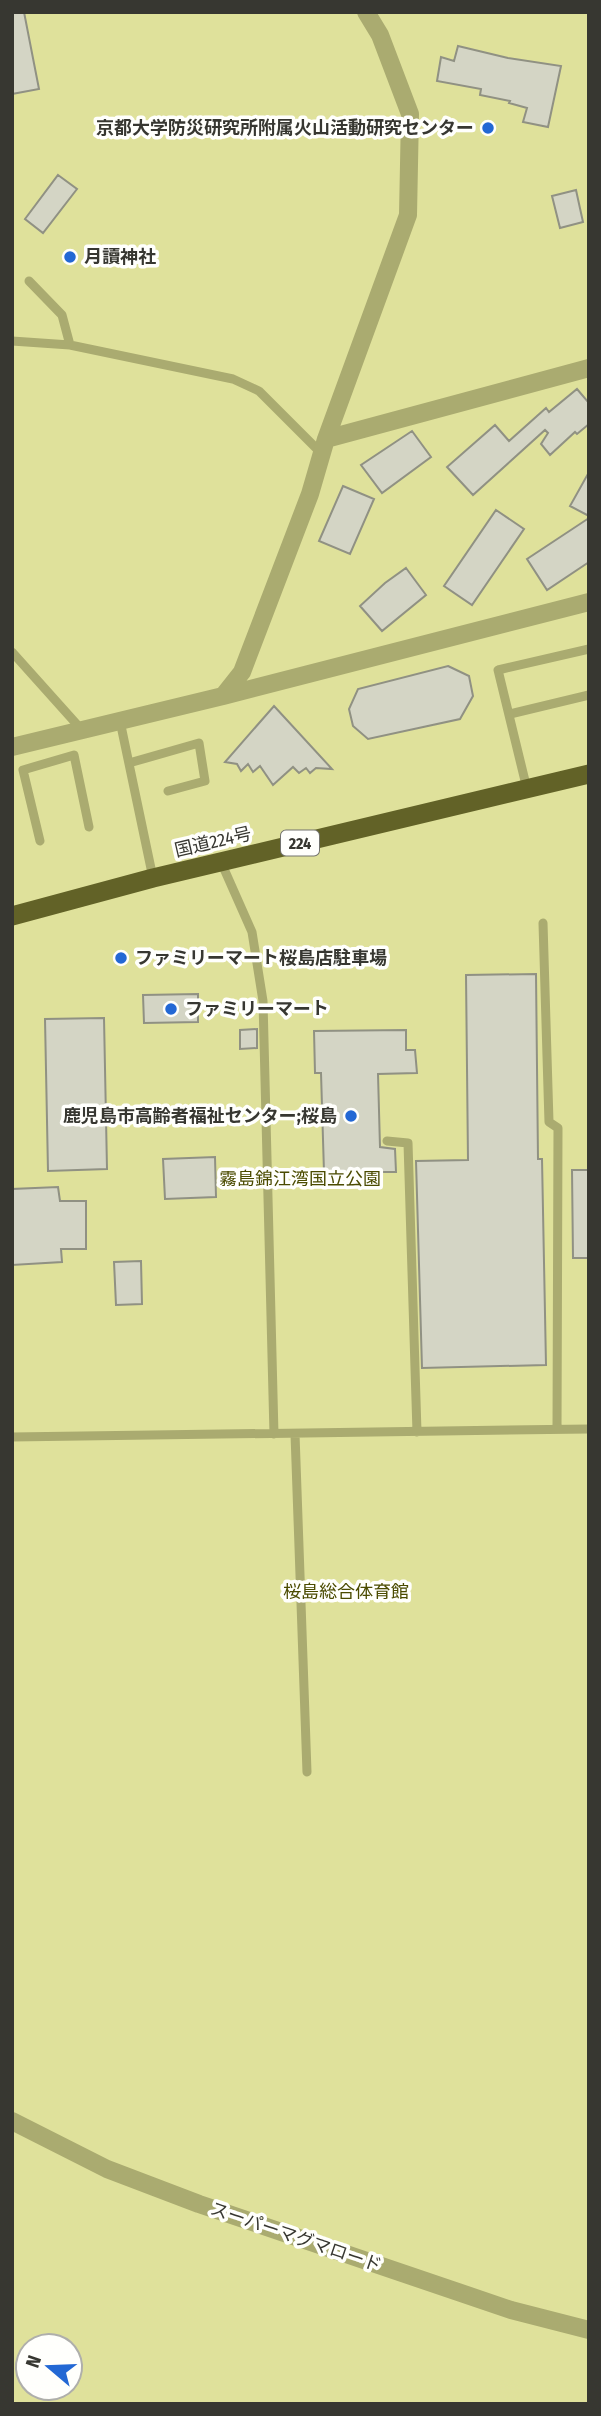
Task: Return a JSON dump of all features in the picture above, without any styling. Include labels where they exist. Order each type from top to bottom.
[{"type":"highway","name":"国道224号","points":[[12,916],[153,878],[589,774]]},
{"type":"street","points":[[223,696],[243,672],[310,494],[323,446],[408,215],[410,114],[380,35],[366,12]]},
{"type":"street","points":[[323,446],[589,368]]},
{"type":"street","points":[[12,747],[589,602]]},
{"type":"street","name":"スーパーマグマロード","points":[[12,2121],[107,2169],[199,2204],[511,2310],[589,2329]]},
{"type":"lane","points":[[29,281],[62,315],[70,345]]},
{"type":"lane","points":[[12,341],[70,345],[233,379],[260,391],[323,446]]},
{"type":"lane","points":[[527,789],[498,670],[589,649]]},
{"type":"lane","points":[[12,652],[81,730]]},
{"type":"lane","points":[[510,713],[589,695]]},
{"type":"lane","points":[[120,721],[153,878]]},
{"type":"lane","points":[[129,763],[199,743],[205,781],[168,791]]},
{"type":"lane","points":[[40,841],[23,769],[74,755],[89,827]]},
{"type":"lane","points":[[221,862],[251,932],[263,1002],[274,1434]]},
{"type":"lane","points":[[543,923],[549,1122],[558,1128],[557,1429]]},
{"type":"lane","points":[[387,1141],[408,1143],[417,1432]]},
{"type":"lane","points":[[12,1437],[589,1429]]},
{"type":"lane","points":[[295,1434],[307,1772]]},
{"type":"green space","name":"霧島錦江湾国立公園","points":[[12,12],[589,12],[589,2404],[12,2404]]},
{"type":"building","points":[[12,12],[24,12],[39,89],[12,94]]},
{"type":"building","points":[[458,46],[508,58],[561,66],[548,127],[523,122],[527,108],[509,103],[510,101],[480,95],[481,89],[437,81],[441,57],[454,61]]},
{"type":"building","points":[[58,175],[77,189],[43,233],[25,219]]},
{"type":"building","points":[[576,190],[583,222],[560,228],[552,196]]},
{"type":"building","points":[[577,389],[589,403],[589,424],[577,434],[575,432],[550,455],[541,444],[548,433],[545,430],[473,495],[447,467],[495,425],[509,441],[546,408],[549,412]]},
{"type":"building","points":[[412,431],[431,457],[382,493],[361,465]]},
{"type":"building","points":[[589,472],[589,516],[570,506]]},
{"type":"building","points":[[343,486],[374,499],[350,554],[319,541]]},
{"type":"building","points":[[496,510],[524,529],[472,605],[444,586]]},
{"type":"building","points":[[589,518],[589,562],[547,590],[527,559]]},
{"type":"building","points":[[406,568],[426,595],[382,631],[360,606]]},
{"type":"building","points":[[448,666],[469,676],[473,696],[460,719],[368,739],[353,726],[349,709],[358,689]]},
{"type":"building","points":[[274,706],[332,769],[316,768],[310,773],[306,768],[299,773],[293,767],[273,785],[260,766],[253,772],[248,764],[241,771],[237,764],[225,762]]},
{"type":"building","points":[[536,974],[538,1159],[542,1159],[546,1365],[422,1368],[416,1161],[468,1160],[466,975]]},
{"type":"building","name":"ファミリーマート","points":[[198,994],[198,1022],[144,1023],[143,995]]},
{"type":"building","points":[[104,1018],[107,1169],[48,1171],[45,1019]]},
{"type":"building","points":[[257,1029],[257,1048],[240,1049],[240,1030]]},
{"type":"building","name":"鹿児島市高齢者福祉センター;桜島","points":[[406,1030],[406,1050],[415,1050],[417,1073],[378,1074],[380,1147],[395,1149],[396,1172],[324,1172],[321,1073],[315,1073],[314,1031]]},
{"type":"building","points":[[215,1157],[216,1197],[165,1199],[163,1159]]},
{"type":"building","points":[[572,1170],[589,1170],[589,1258],[573,1258]]},
{"type":"building","points":[[58,1187],[60,1201],[86,1201],[86,1249],[61,1249],[62,1262],[12,1265],[12,1189]]},
{"type":"building","points":[[141,1261],[142,1304],[116,1305],[114,1262]]},
{"type":"place","name":"京都大学防災研究所附属火山活動研究センター","points":[[488,128]]},
{"type":"place","name":"月讀神社","points":[[70,257]]},
{"type":"place","name":"ファミリーマート桜島店駐車場","points":[[121,958]]},
{"type":"place","name":"ファミリーマート","points":[[171,1009]]},
{"type":"place","name":"鹿児島市高齢者福祉センター;桜島","points":[[351,1116]]},
{"type":"park label","name":"桜島総合体育館","points":[[346,1592]]}]
